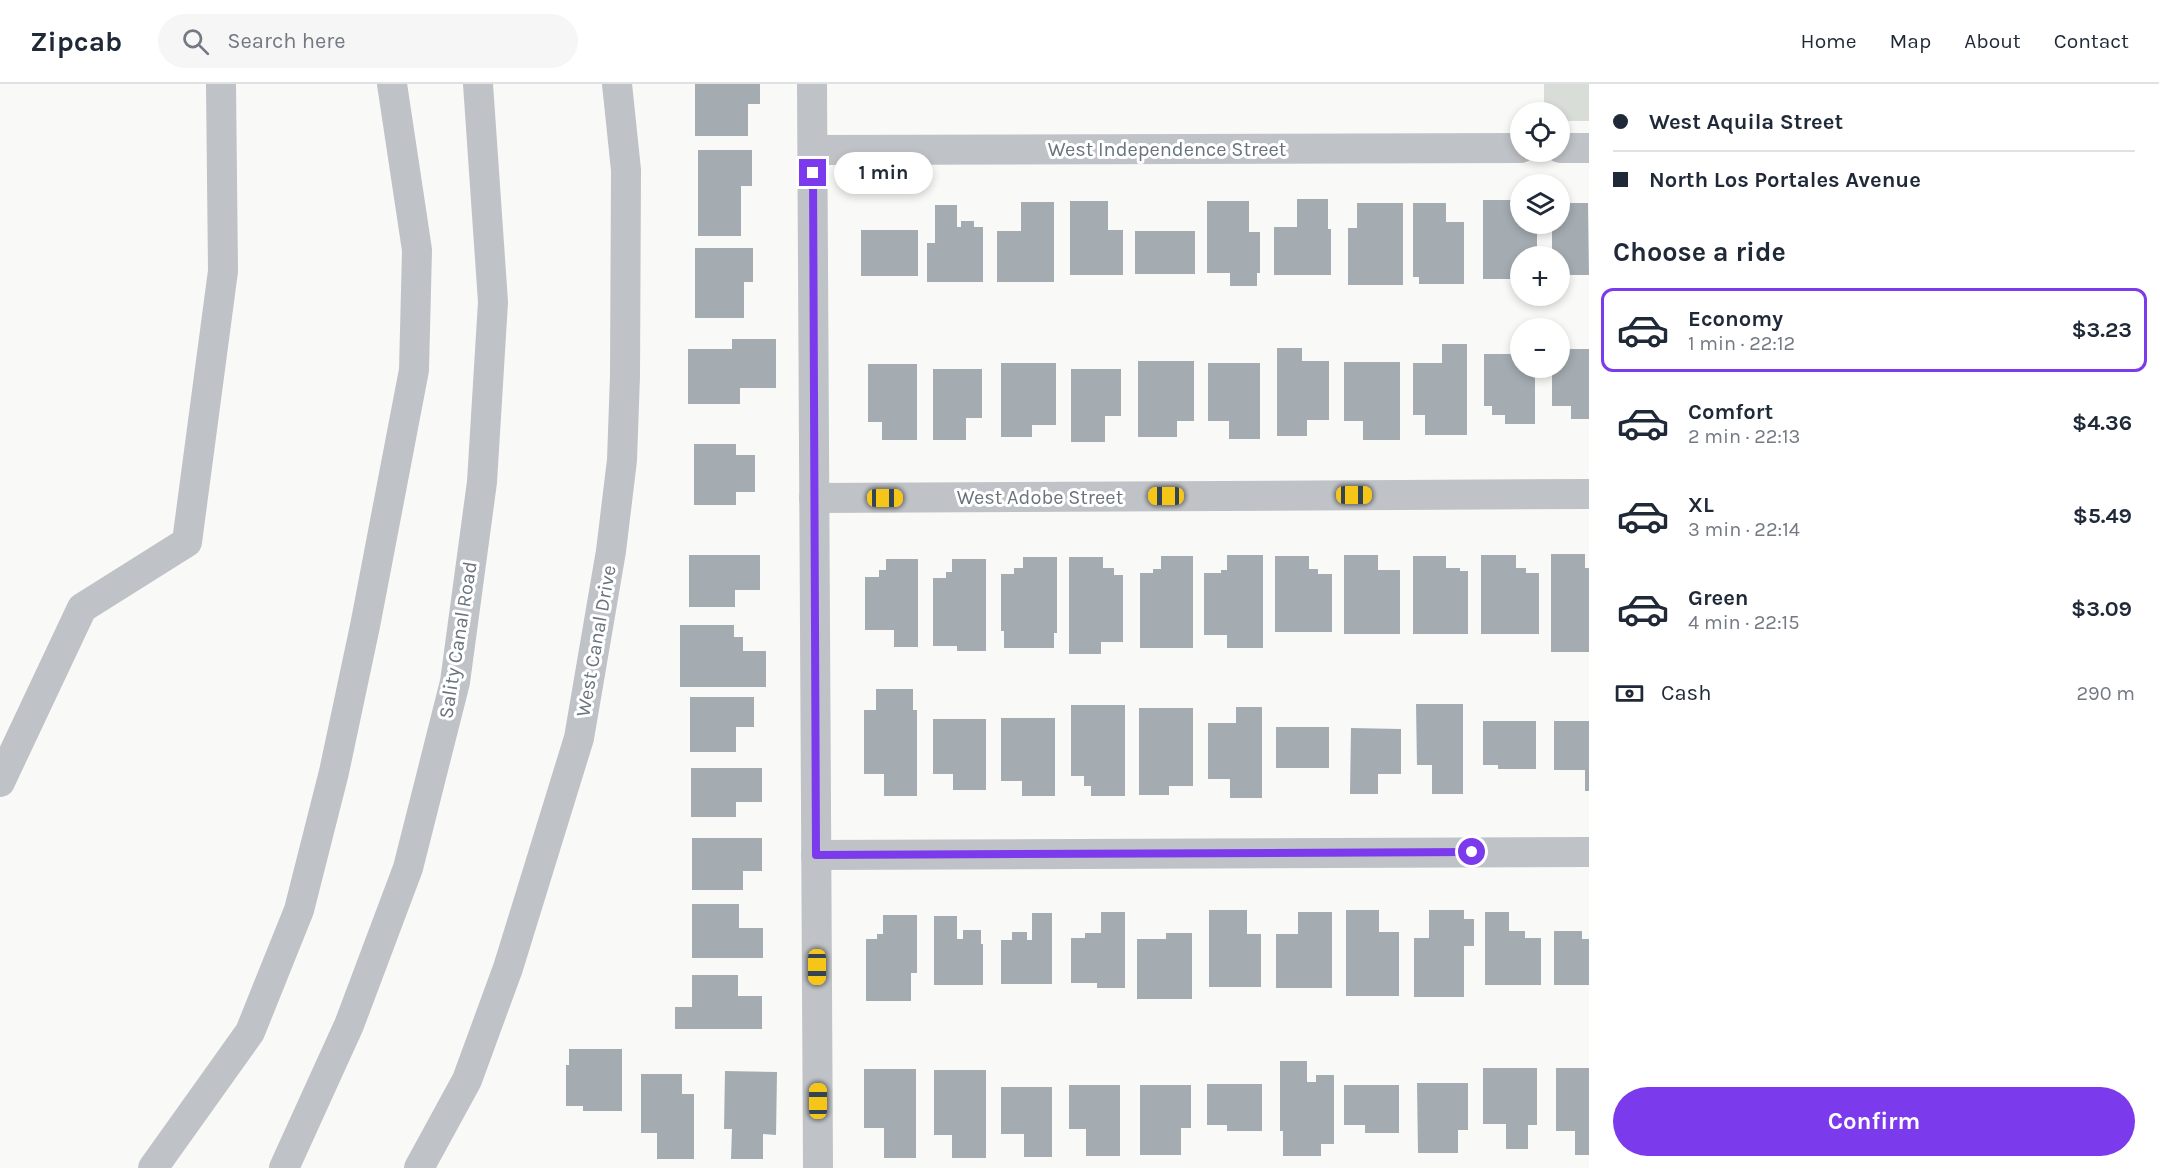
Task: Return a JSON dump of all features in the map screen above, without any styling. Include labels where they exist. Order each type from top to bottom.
[{"type":"street","points":[[0,782],[82,608],[187,542],[223,271],[221,84]]},
{"type":"street","points":[[153,1168],[250,1032],[299,910],[334,772],[365,626],[414,370],[417,250],[392,84]]},
{"type":"street","name":"Sality Canal Road","points":[[284,1168],[349,1025],[408,868],[455,682],[482,482],[493,302],[478,84]]},
{"type":"street","name":"West Canal Drive","points":[[419,1168],[467,1080],[492,1013],[579,738],[611,551],[622,460],[625,376],[626,170],[617,84]]},
{"type":"street","points":[[812,84],[818,1168]]},
{"type":"street","name":"West Independence Street","points":[[813,150],[1510,148]]},
{"type":"street","points":[[1570,148],[1589,148]]},
{"type":"street","name":"West Adobe Street","points":[[814,498],[1589,494]]},
{"type":"street","points":[[816,855],[1589,852]]},
{"type":"shaded area","points":[[1544,84],[1589,84],[1589,121],[1570,121],[1570,102],[1544,102]]},
{"type":"building","points":[[695,84],[760,84],[760,104],[748,104],[748,136],[695,136]]},
{"type":"building","points":[[698,150],[752,150],[752,186],[741,186],[741,236],[698,236]]},
{"type":"building","points":[[1297,199],[1328,199],[1328,229],[1331,229],[1331,275],[1274,275],[1274,227],[1297,227]]},
{"type":"building","points":[[1483,200],[1510,200],[1510,234],[1537,234],[1537,246],[1510,246],[1510,279],[1483,279]]},
{"type":"building","points":[[1070,201],[1108,201],[1108,230],[1123,230],[1123,275],[1070,275]]},
{"type":"building","points":[[1207,201],[1249,201],[1249,232],[1260,232],[1260,273],[1257,273],[1257,286],[1230,286],[1230,273],[1207,273]]},
{"type":"building","points":[[1021,202],[1054,202],[1054,282],[997,282],[997,231],[1021,231]]},
{"type":"building","points":[[1357,203],[1403,203],[1403,285],[1348,285],[1348,228],[1357,228]]},
{"type":"building","points":[[1413,203],[1446,203],[1446,222],[1464,222],[1464,284],[1419,284],[1419,277],[1413,277]]},
{"type":"building","points":[[1570,203],[1588,203],[1589,275],[1570,275],[1570,246],[1552,246],[1552,234],[1570,234]]},
{"type":"building","points":[[935,205],[957,205],[957,227],[961,227],[961,221],[974,221],[974,227],[983,227],[983,282],[927,282],[927,243],[935,243]]},
{"type":"building","points":[[861,230],[918,230],[918,276],[861,276]]},
{"type":"building","points":[[1135,231],[1195,231],[1195,274],[1135,274]]},
{"type":"building","points":[[695,248],[753,248],[753,282],[744,282],[744,318],[695,318]]},
{"type":"building","points":[[732,339],[776,339],[776,388],[740,388],[740,404],[688,404],[688,349],[732,349]]},
{"type":"building","points":[[1442,344],[1467,344],[1467,435],[1425,435],[1425,415],[1413,415],[1413,363],[1442,363]]},
{"type":"building","points":[[1277,348],[1302,348],[1302,361],[1329,361],[1329,420],[1307,420],[1307,436],[1277,436]]},
{"type":"building","points":[[1570,349],[1589,349],[1589,419],[1571,419],[1571,406],[1552,406],[1552,378],[1570,378]]},
{"type":"building","points":[[1484,354],[1510,354],[1510,378],[1535,378],[1535,424],[1505,424],[1505,415],[1492,415],[1492,406],[1484,406]]},
{"type":"building","points":[[1138,361],[1194,361],[1194,421],[1177,421],[1177,437],[1138,437]]},
{"type":"building","points":[[1344,362],[1400,362],[1400,440],[1363,440],[1363,421],[1344,421]]},
{"type":"building","points":[[1001,363],[1056,363],[1056,425],[1032,425],[1032,437],[1001,437]]},
{"type":"building","points":[[1208,363],[1260,363],[1260,439],[1229,439],[1229,421],[1208,421]]},
{"type":"building","points":[[868,364],[917,364],[917,440],[882,440],[882,422],[868,422]]},
{"type":"building","points":[[933,369],[982,369],[982,418],[966,418],[966,440],[933,440]]},
{"type":"building","points":[[1071,369],[1121,369],[1121,416],[1105,416],[1105,442],[1071,442]]},
{"type":"building","points":[[694,444],[736,444],[736,455],[755,455],[755,492],[736,492],[736,505],[694,505]]},
{"type":"building","points":[[1551,554],[1585,554],[1585,568],[1589,568],[1589,652],[1551,652]]},
{"type":"building","points":[[689,555],[760,555],[760,590],[735,590],[735,607],[689,607]]},
{"type":"building","points":[[1227,555],[1263,555],[1263,648],[1227,648],[1227,635],[1204,635],[1204,573],[1221,573],[1221,570],[1227,570]]},
{"type":"building","points":[[1344,555],[1378,555],[1378,570],[1400,570],[1400,634],[1344,634]]},
{"type":"building","points":[[1481,555],[1516,555],[1516,568],[1526,568],[1526,573],[1539,573],[1539,634],[1481,634]]},
{"type":"building","points":[[1161,556],[1193,556],[1193,648],[1140,648],[1140,573],[1153,573],[1153,569],[1161,569]]},
{"type":"building","points":[[1275,556],[1309,556],[1309,569],[1318,569],[1318,574],[1332,574],[1332,632],[1275,632]]},
{"type":"building","points":[[1413,556],[1446,556],[1446,568],[1460,568],[1460,571],[1468,571],[1468,634],[1413,634]]},
{"type":"building","points":[[1023,557],[1057,557],[1057,633],[1054,633],[1054,648],[1004,648],[1004,631],[1001,631],[1001,574],[1014,574],[1014,568],[1023,568]]},
{"type":"building","points":[[1069,557],[1103,557],[1103,568],[1114,568],[1114,575],[1123,575],[1123,642],[1101,642],[1101,654],[1069,654]]},
{"type":"building","points":[[886,559],[918,559],[918,647],[894,647],[894,630],[865,630],[865,577],[879,577],[879,570],[886,570]]},
{"type":"building","points":[[952,559],[986,559],[986,651],[957,651],[957,646],[933,646],[933,578],[946,578],[946,572],[952,572]]},
{"type":"building","points":[[680,625],[734,625],[734,637],[743,637],[743,651],[766,651],[766,687],[680,687]]},
{"type":"building","points":[[876,689],[913,689],[913,710],[917,710],[917,796],[884,796],[884,774],[864,774],[864,710],[876,710]]},
{"type":"building","points":[[690,697],[754,697],[754,727],[736,727],[736,752],[690,752]]},
{"type":"building","points":[[1416,704],[1463,704],[1463,794],[1432,794],[1432,765],[1417,765]]},
{"type":"building","points":[[1071,705],[1125,705],[1125,796],[1091,796],[1091,786],[1084,786],[1084,776],[1071,776]]},
{"type":"building","points":[[1236,707],[1262,707],[1262,798],[1230,798],[1230,779],[1208,779],[1208,723],[1236,723]]},
{"type":"building","points":[[1139,708],[1193,708],[1193,786],[1169,786],[1169,795],[1139,795]]},
{"type":"building","points":[[1001,718],[1055,718],[1055,796],[1022,796],[1022,781],[1001,781]]},
{"type":"building","points":[[933,719],[986,719],[986,790],[953,790],[953,774],[933,774]]},
{"type":"building","points":[[1483,721],[1536,721],[1536,769],[1498,769],[1498,765],[1483,765]]},
{"type":"building","points":[[1554,721],[1589,721],[1589,791],[1585,791],[1585,770],[1554,770]]},
{"type":"building","points":[[1276,727],[1329,727],[1329,768],[1276,768]]},
{"type":"building","points":[[1351,728],[1401,729],[1401,774],[1378,774],[1378,794],[1350,794]]},
{"type":"building","points":[[691,768],[762,768],[762,802],[736,802],[736,817],[691,817]]},
{"type":"building","points":[[692,838],[762,838],[762,871],[743,871],[743,890],[692,890]]},
{"type":"building","points":[[692,904],[739,904],[739,928],[763,928],[763,958],[692,958]]},
{"type":"building","points":[[1209,910],[1247,910],[1247,934],[1261,934],[1261,987],[1209,987]]},
{"type":"building","points":[[1346,910],[1379,910],[1379,932],[1399,932],[1399,996],[1346,996]]},
{"type":"building","points":[[1429,910],[1464,910],[1464,919],[1474,919],[1474,946],[1464,946],[1464,997],[1414,997],[1414,938],[1429,938]]},
{"type":"building","points":[[1101,912],[1125,912],[1125,988],[1097,988],[1097,983],[1071,983],[1071,938],[1085,938],[1085,933],[1101,933]]},
{"type":"building","points":[[1298,912],[1332,912],[1332,988],[1276,988],[1276,934],[1298,934]]},
{"type":"building","points":[[1485,912],[1509,912],[1509,931],[1525,931],[1525,938],[1541,938],[1541,985],[1485,985]]},
{"type":"building","points":[[1032,913],[1052,913],[1052,984],[1001,984],[1001,940],[1012,940],[1012,932],[1027,932],[1027,940],[1032,940]]},
{"type":"building","points":[[883,915],[917,915],[917,973],[911,973],[911,1001],[866,1001],[866,939],[877,939],[877,934],[883,934]]},
{"type":"building","points":[[934,916],[957,916],[957,939],[963,939],[963,930],[981,930],[983,985],[934,985]]},
{"type":"building","points":[[1554,931],[1582,931],[1582,939],[1589,939],[1589,985],[1554,985]]},
{"type":"building","points":[[1166,933],[1192,933],[1192,999],[1137,999],[1137,939],[1166,939]]},
{"type":"building","points":[[692,975],[738,975],[738,996],[762,996],[762,1029],[675,1029],[675,1007],[692,1007]]},
{"type":"building","points":[[569,1049],[622,1049],[622,1111],[583,1111],[583,1106],[566,1106],[566,1065],[569,1065]]},
{"type":"building","points":[[1280,1061],[1307,1061],[1307,1082],[1316,1082],[1316,1075],[1334,1075],[1334,1144],[1321,1144],[1321,1156],[1283,1156],[1283,1131],[1280,1131]]},
{"type":"building","points":[[1483,1068],[1537,1068],[1537,1125],[1528,1125],[1528,1149],[1506,1149],[1506,1124],[1483,1124]]},
{"type":"building","points":[[1556,1068],[1589,1068],[1589,1155],[1575,1155],[1575,1131],[1556,1131]]},
{"type":"building","points":[[864,1069],[916,1069],[916,1158],[884,1158],[884,1128],[864,1128]]},
{"type":"building","points":[[934,1070],[986,1070],[986,1158],[952,1158],[952,1135],[934,1135]]},
{"type":"building","points":[[725,1071],[777,1072],[776,1135],[763,1134],[763,1159],[731,1159],[732,1129],[724,1129]]},
{"type":"building","points":[[641,1074],[682,1074],[682,1094],[694,1094],[694,1159],[657,1159],[657,1133],[641,1133]]},
{"type":"building","points":[[1417,1083],[1468,1083],[1468,1130],[1458,1130],[1458,1153],[1418,1153]]},
{"type":"building","points":[[1207,1084],[1262,1084],[1262,1131],[1227,1131],[1227,1125],[1207,1125]]},
{"type":"building","points":[[1069,1085],[1120,1085],[1120,1156],[1086,1156],[1086,1129],[1069,1129]]},
{"type":"building","points":[[1140,1085],[1191,1085],[1191,1128],[1181,1128],[1181,1155],[1140,1155]]},
{"type":"building","points":[[1344,1085],[1399,1085],[1399,1133],[1365,1133],[1365,1125],[1344,1125]]},
{"type":"building","points":[[1001,1087],[1052,1087],[1052,1157],[1024,1157],[1024,1134],[1001,1134]]},
{"type":"route","points":[[813,173],[816,855],[1472,852]]}]
